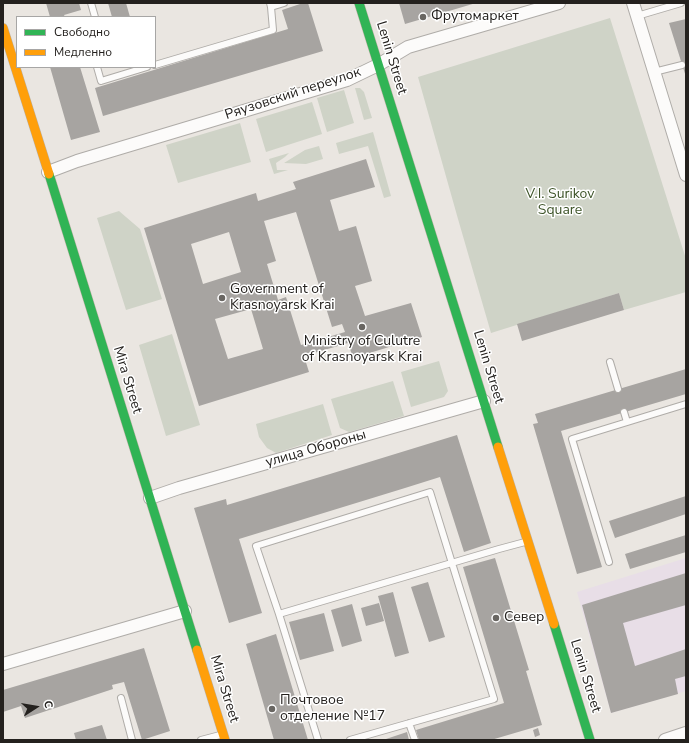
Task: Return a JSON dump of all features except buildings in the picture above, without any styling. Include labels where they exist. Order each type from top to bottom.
[{"type":"main road","name":"Lenin Street","points":[[359,3],[590,740]]},
{"type":"main road","name":"Mira Street","points":[[3,28],[6,47],[48,172],[224,737]]},
{"type":"street","name":"Ряузовский переулок","points":[[48,172],[77,161],[347,80],[378,65],[408,47],[559,3]]},
{"type":"street","points":[[633,3],[686,175]]},
{"type":"street","name":"улица Обороны","points":[[150,498],[484,401]]},
{"type":"street","points":[[3,664],[185,611]]},
{"type":"street","points":[[665,740],[686,734]]},
{"type":"lane","points":[[91,3],[95,16]]},
{"type":"lane","points":[[156,65],[273,30],[271,5],[284,3]]},
{"type":"lane","points":[[637,16],[681,3]]},
{"type":"lane","points":[[654,72],[682,65]]},
{"type":"lane","points":[[97,68],[101,81],[144,68]]},
{"type":"lane","points":[[610,362],[618,390]]},
{"type":"lane","points":[[609,562],[572,439],[686,404]]},
{"type":"lane","points":[[624,412],[626,422]]},
{"type":"lane","points":[[318,740],[279,614],[256,546],[430,492],[494,699],[350,740]]},
{"type":"lane","points":[[279,614],[528,541]]},
{"type":"lane","points":[[121,698],[132,740]]},
{"type":"lane","points":[[409,723],[414,740]]},
{"type":"lane","points":[[201,740],[224,737]]},
{"type":"shaded area","points":[[686,558],[686,691],[611,713],[577,592]]},
{"type":"green space","name":"V.I. Surikov Square","points":[[610,18],[686,259],[686,292],[624,310],[619,293],[491,333],[418,77]]},
{"type":"green space","points":[[355,88],[360,88],[364,92],[372,118],[364,120]]},
{"type":"green space","points":[[344,90],[354,123],[327,132],[317,98]]},
{"type":"green space","points":[[312,102],[322,134],[266,152],[256,119]]},
{"type":"green space","points":[[240,123],[251,162],[178,183],[166,145]]},
{"type":"green space","points":[[373,132],[391,196],[384,198],[368,146],[339,154],[336,143]]},
{"type":"green space","points":[[319,146],[323,159],[306,164],[284,163],[305,150]]},
{"type":"green space","points":[[289,153],[276,163],[277,170],[288,170],[274,174],[269,159]]},
{"type":"green space","points":[[119,211],[140,229],[162,299],[126,310],[97,218]]},
{"type":"green space","points":[[172,334],[200,425],[166,436],[139,345]]},
{"type":"green space","points":[[439,361],[448,391],[444,397],[411,407],[401,372]]},
{"type":"green space","points":[[393,381],[404,416],[349,432],[340,428],[331,399]]},
{"type":"green space","points":[[323,404],[332,435],[276,453],[267,448],[259,437],[256,424]]},
{"type":"traffic: fast","points":[[359,3],[498,447]]},
{"type":"traffic: fast","points":[[49,174],[197,650]]},
{"type":"traffic: fast","points":[[554,624],[590,740]]},
{"type":"traffic: slow","points":[[3,28],[49,174]]},
{"type":"traffic: slow","points":[[498,447],[554,624]]},
{"type":"traffic: slow","points":[[197,650],[225,740]]},
{"type":"place","name":"Фрутомаркет","points":[[423,17]]},
{"type":"place","name":"Government of Krasnoyarsk Krai","points":[[222,298]]},
{"type":"place","name":"Ministry of Culutre of Krasnoyarsk Krai","points":[[362,327]]},
{"type":"place","name":"Север","points":[[496,618]]},
{"type":"place","name":"Почтовое отделение №17","points":[[272,709]]}]
